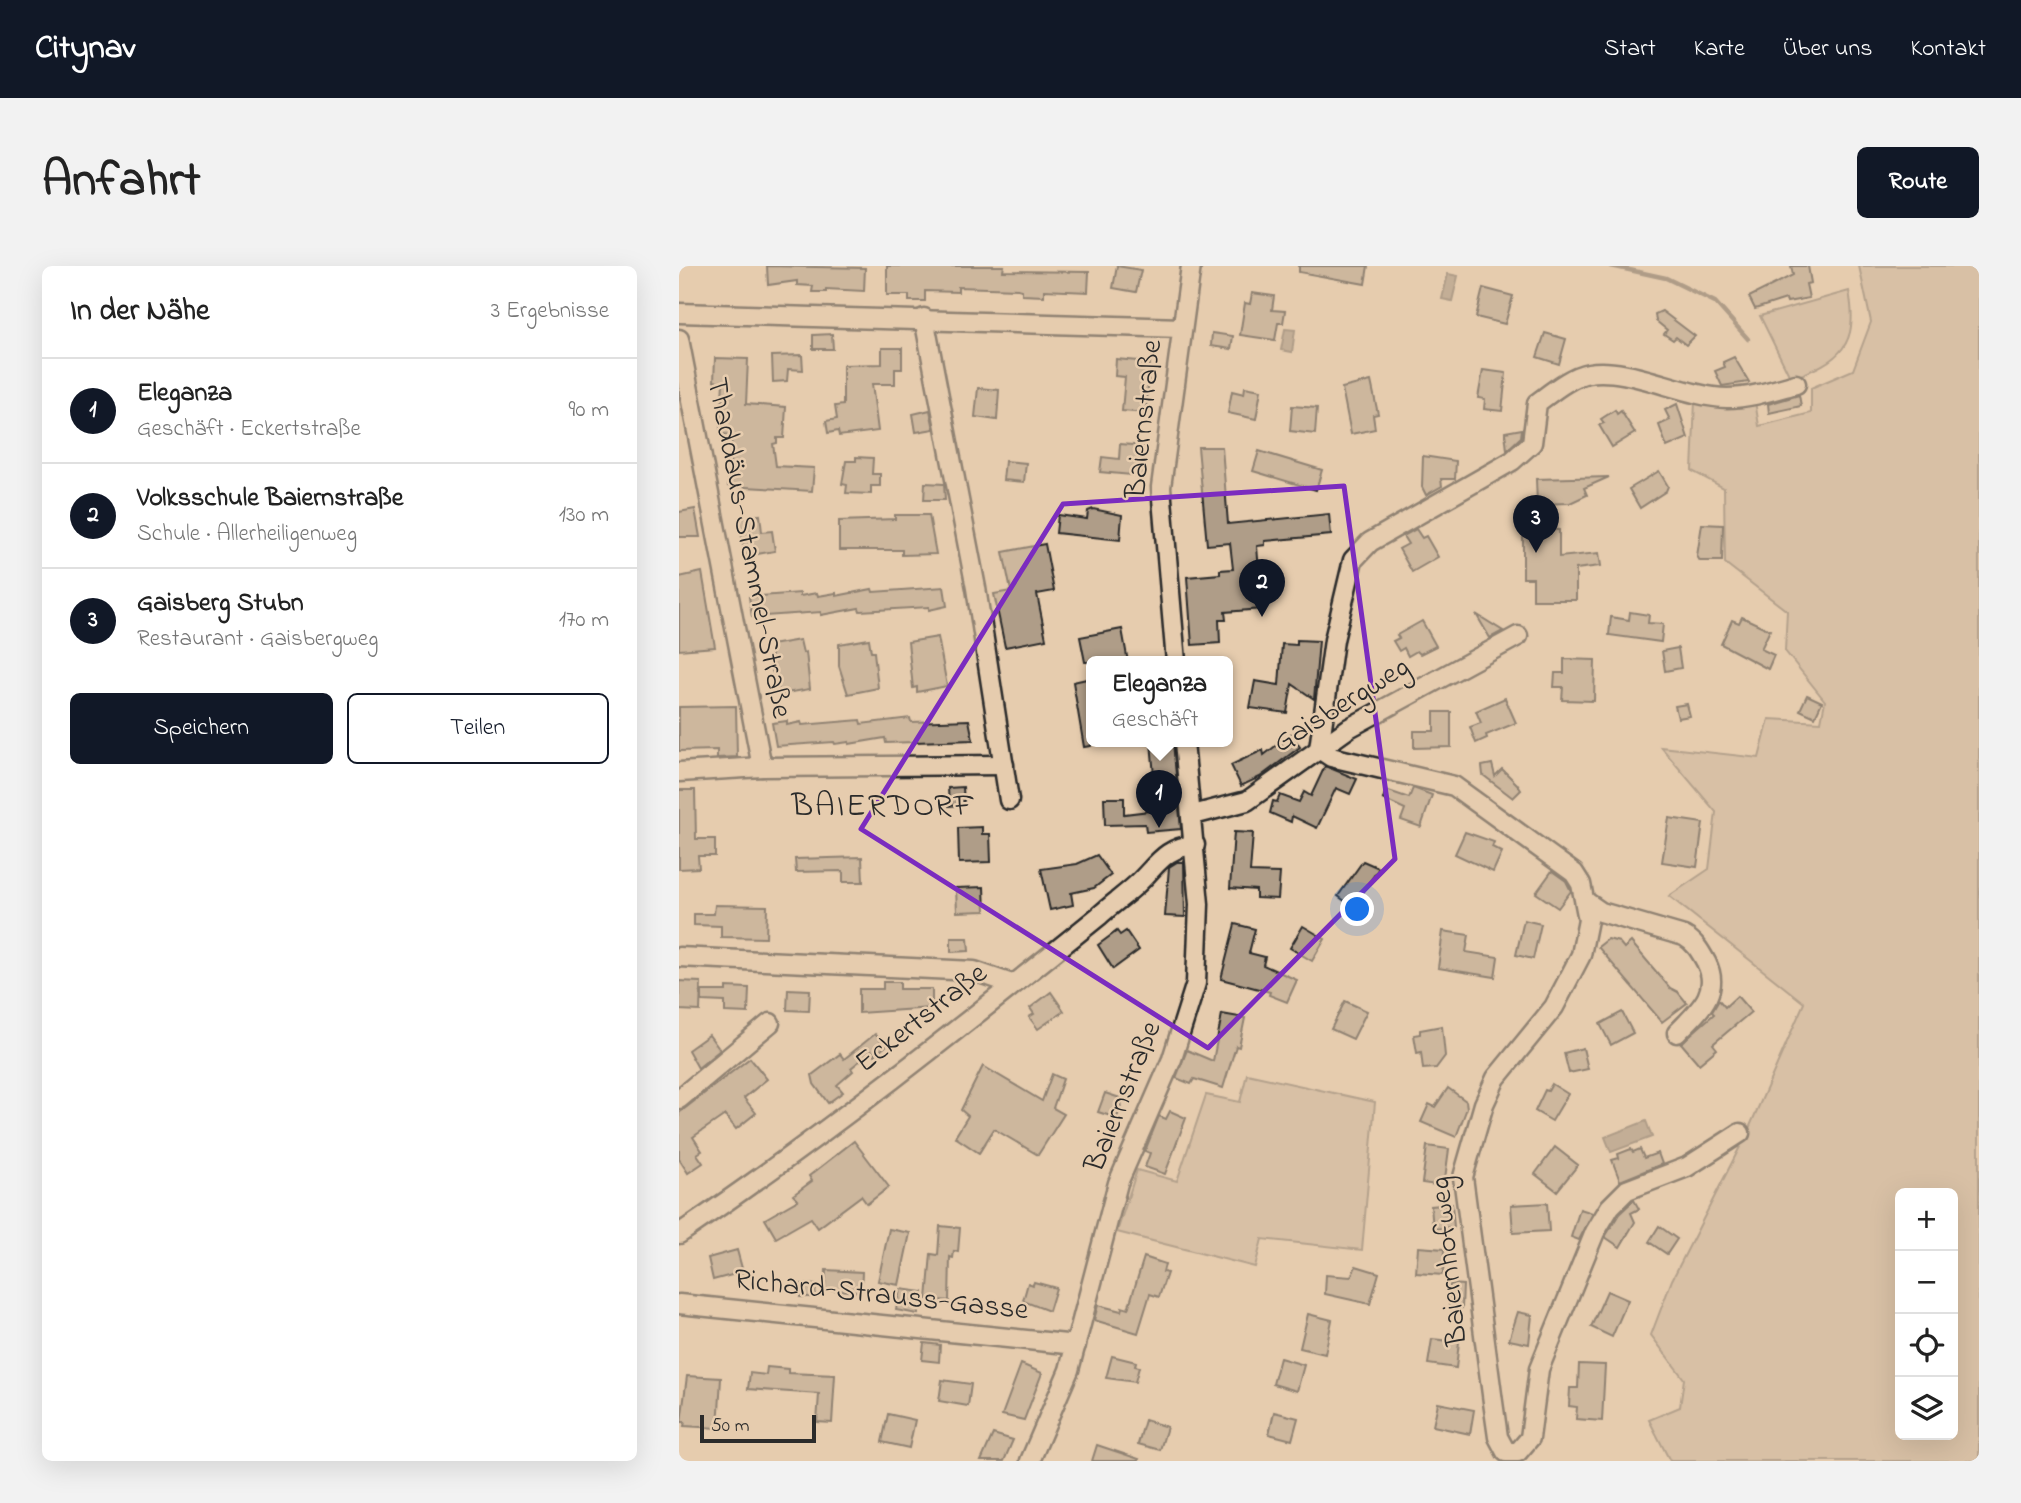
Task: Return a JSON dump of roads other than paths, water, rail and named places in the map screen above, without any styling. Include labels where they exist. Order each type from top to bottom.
[{"type":"street","name":"Baiernstraße","points":[[1175,656],[1160,487],[1191,266]]},
{"type":"street","points":[[679,313],[924,318],[1182,328]]},
{"type":"street","points":[[924,318],[976,588],[1009,800]]},
{"type":"street","name":"Thaddäus-Stammel-Straße","points":[[679,339],[762,767]]},
{"type":"street","points":[[1318,749],[1334,640],[1353,560],[1370,542],[1512,461],[1532,443],[1537,402],[1587,373],[1640,379],[1677,391],[1728,398],[1796,384]]},
{"type":"street","name":"Gaisbergweg","points":[[1193,815],[1247,801],[1349,728],[1518,636]]},
{"type":"street","name":"Baiernstraße","points":[[1030,1461],[1069,1370],[1118,1183],[1172,1059],[1196,983],[1199,904],[1193,815],[1185,747]]},
{"type":"street","name":"Baiernhofweg","points":[[1318,749],[1331,757],[1454,786],[1574,873],[1581,884],[1588,920],[1581,955],[1554,1007],[1496,1078],[1484,1104],[1463,1177],[1494,1414],[1498,1437],[1506,1452],[1518,1452],[1529,1438],[1539,1369],[1590,1244],[1609,1207],[1627,1191],[1687,1167],[1740,1133]]},
{"type":"street","points":[[679,772],[762,767],[1004,765]]},
{"type":"street","name":"Eckertstraße","points":[[679,1234],[758,1181],[1012,984],[1138,883],[1167,853],[1181,846],[1195,845]]},
{"type":"street","points":[[1585,901],[1601,912],[1684,936],[1695,944],[1712,976],[1710,995],[1677,1033]]},
{"type":"street","points":[[679,957],[974,971],[1012,984]]},
{"type":"street","points":[[679,1098],[770,1023]]},
{"type":"street","name":"Richard-Strauss-Gasse","points":[[679,1304],[1076,1345]]},
{"type":"waterway","points":[[1611,266],[1666,278],[1715,302],[1748,339]]},
{"type":"place","name":"Gaisberg Stubn","points":[[1536,553]]},
{"type":"place","name":"Volksschule Baiernstraße","points":[[1262,617]]},
{"type":"place","name":"Eleganza","points":[[1159,828]]},
{"type":"district","name":"BAIERDORF","points":[[884,807]]}]
